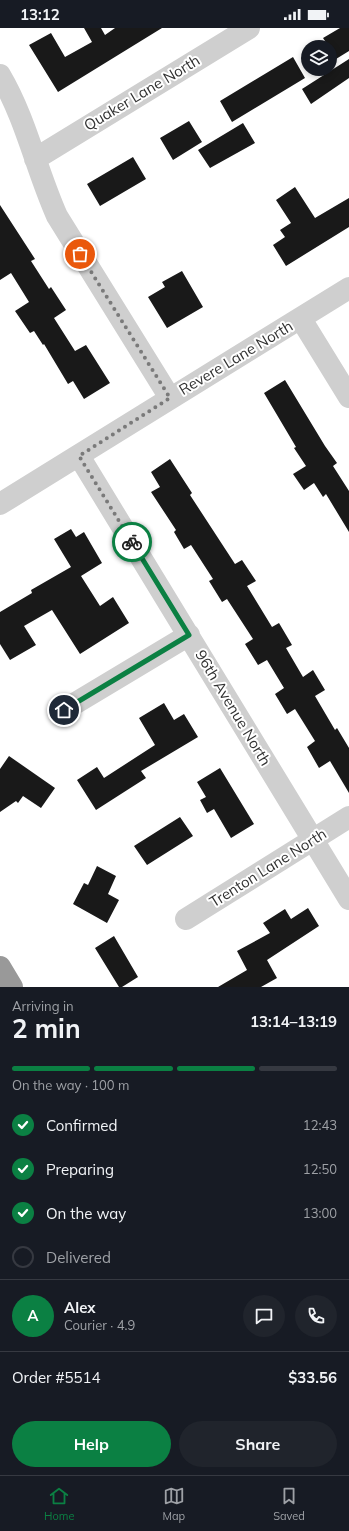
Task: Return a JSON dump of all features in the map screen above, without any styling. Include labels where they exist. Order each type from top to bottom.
[{"type":"highway","points":[[0,967],[12,987]]},
{"type":"street","name":"Quaker Lane North","points":[[34,159],[249,28]]},
{"type":"street","points":[[0,75],[25,128],[34,159],[57,216],[170,398]]},
{"type":"street","name":"Revere Lane North","points":[[0,504],[349,288]]},
{"type":"street","points":[[301,319],[349,397]]},
{"type":"street","name":"96th Avenue North","points":[[79,456],[349,899]]},
{"type":"street","points":[[64,710],[189,635]]},
{"type":"street","name":"Trenton Lane North","points":[[186,919],[349,817]]},
{"type":"building","points":[[84,28],[101,28],[105,35],[115,28],[162,28],[58,92],[29,45],[51,33],[65,57],[92,42]]},
{"type":"building","points":[[340,28],[349,28],[349,51],[337,58],[337,40],[324,40],[323,38]]},
{"type":"building","points":[[293,57],[301,71],[301,76],[304,76],[305,78],[232,122],[220,101]]},
{"type":"building","points":[[349,59],[349,78],[311,104],[302,89],[322,76],[337,76],[337,67]]},
{"type":"building","points":[[189,121],[202,142],[173,160],[160,138]]},
{"type":"building","points":[[243,123],[255,143],[210,168],[198,150]]},
{"type":"building","points":[[133,157],[146,179],[100,206],[87,184]]},
{"type":"building","points":[[295,187],[315,218],[349,198],[349,227],[286,266],[273,245],[285,237],[280,230],[291,223],[276,200]]},
{"type":"building","points":[[0,205],[35,259],[31,261],[49,289],[51,287],[66,310],[54,318],[75,351],[86,345],[110,383],[84,399],[73,381],[68,384],[44,344],[43,345],[34,331],[30,333],[15,311],[29,302],[11,273],[0,280]]},
{"type":"building","points":[[182,271],[203,307],[167,328],[148,297],[165,287],[162,282]]},
{"type":"building","points":[[285,380],[337,463],[333,466],[349,491],[349,532],[326,494],[323,497],[314,483],[304,490],[293,474],[306,466],[294,448],[296,447],[264,393]]},
{"type":"building","points":[[170,459],[192,493],[190,495],[235,564],[242,560],[256,581],[247,586],[272,627],[279,623],[292,645],[286,648],[303,677],[313,670],[325,690],[315,696],[335,730],[337,728],[349,748],[349,793],[330,761],[319,768],[307,747],[315,741],[295,709],[287,714],[275,694],[284,688],[267,660],[258,665],[245,644],[253,639],[227,599],[222,602],[209,581],[213,579],[191,545],[184,549],[174,532],[176,530],[151,492],[160,487],[151,472]]},
{"type":"building","points":[[71,529],[76,537],[84,532],[102,563],[81,576],[100,606],[113,597],[129,623],[80,654],[52,610],[24,626],[36,645],[10,660],[0,644],[0,612],[32,593],[31,590],[71,567],[54,539]]},
{"type":"building","points":[[164,703],[174,720],[184,714],[198,737],[141,771],[146,778],[96,810],[77,780],[97,767],[104,778],[155,745],[139,718]]},
{"type":"building","points":[[9,756],[55,788],[41,808],[23,796],[18,803],[16,801],[0,812],[0,769]]},
{"type":"building","points":[[220,768],[254,824],[231,838],[214,809],[207,813],[200,800],[206,797],[197,782]]},
{"type":"building","points":[[180,817],[193,836],[147,865],[134,846]]},
{"type":"building","points":[[97,866],[116,876],[108,894],[119,900],[107,923],[73,904],[84,883],[88,885]]},
{"type":"building","points":[[308,908],[319,926],[267,960],[277,978],[261,987],[218,987],[247,970],[237,951],[270,933],[263,923],[285,909],[291,919]]},
{"type":"building","points":[[114,936],[138,977],[122,987],[119,987],[95,948]]},
{"type":"way so far","points":[[80,254],[170,398],[79,456],[132,542]]},
{"type":"route","points":[[64,710],[189,635],[132,542]]}]
